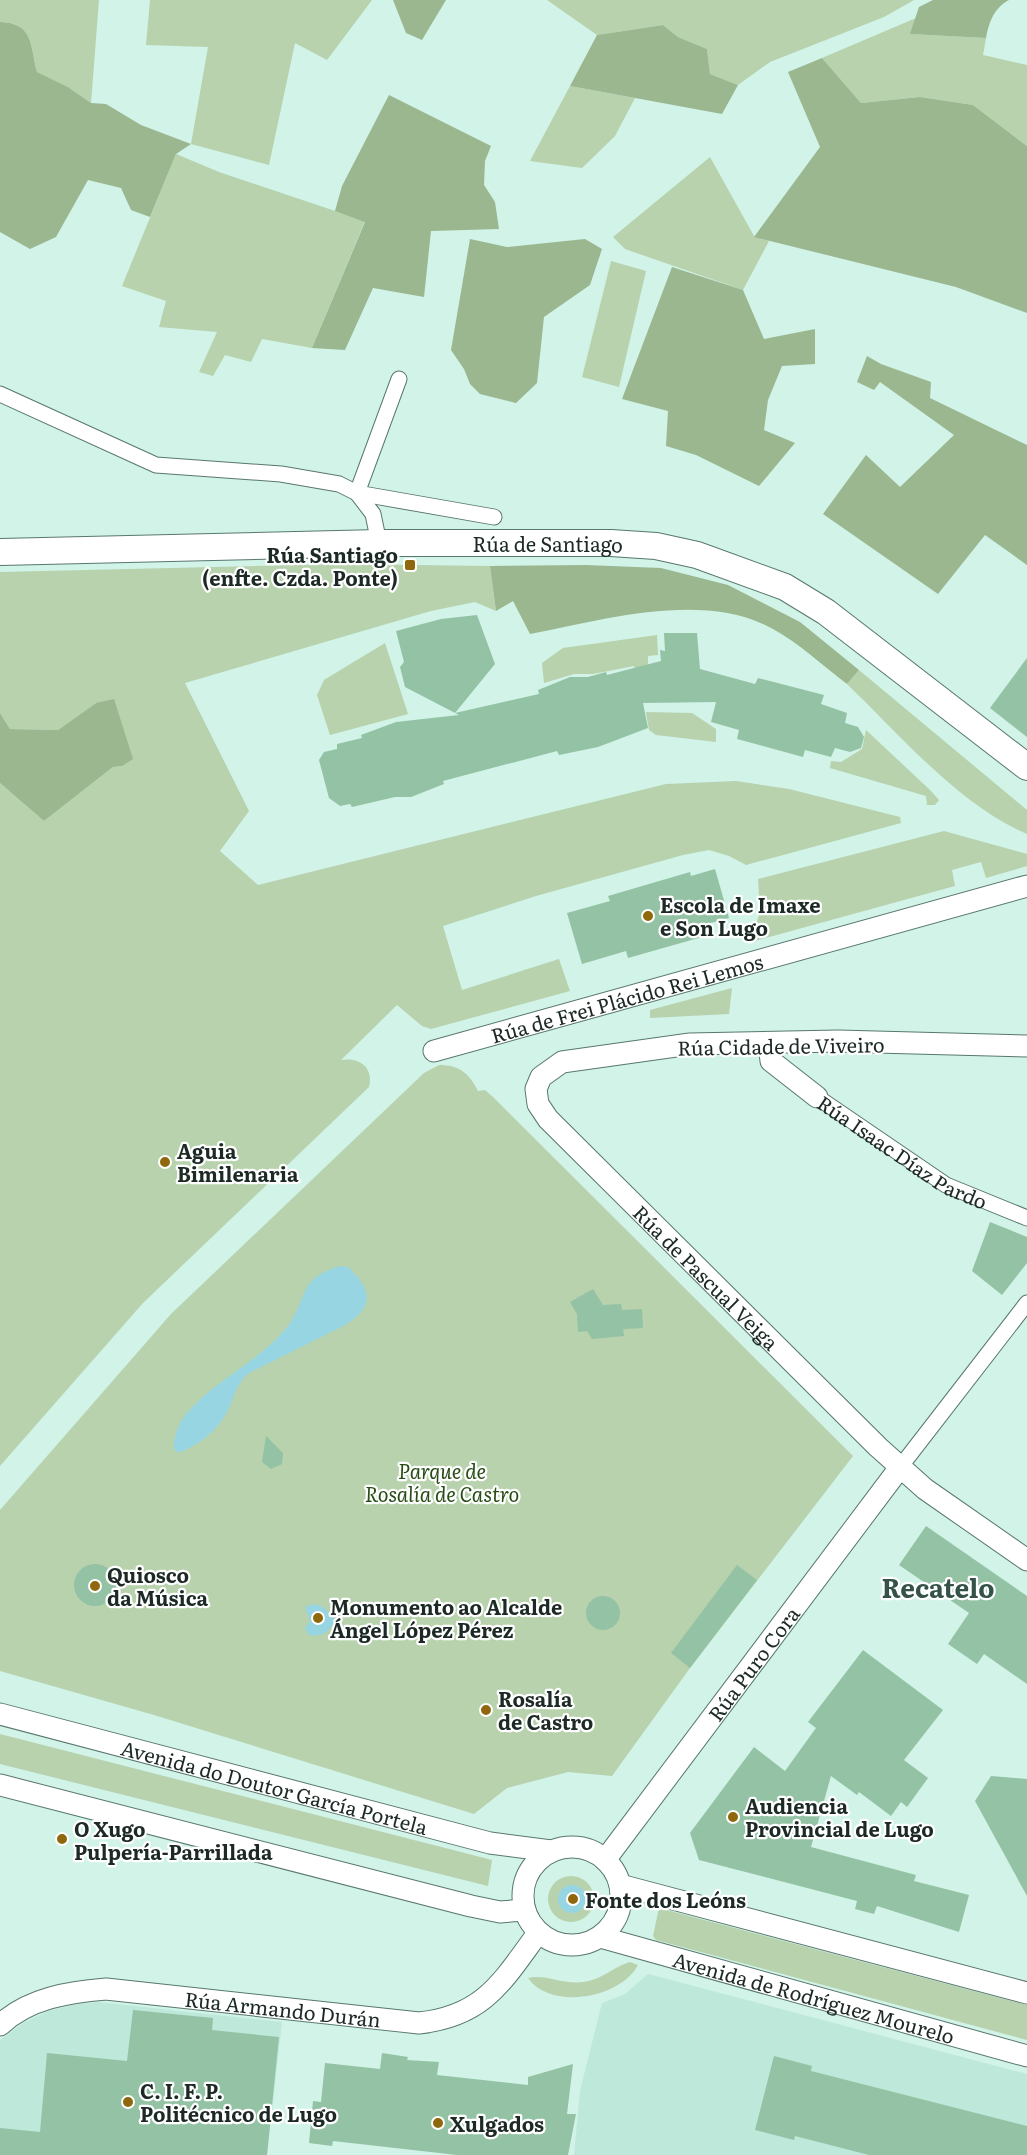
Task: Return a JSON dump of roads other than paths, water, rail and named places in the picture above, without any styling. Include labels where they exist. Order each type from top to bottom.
[{"type":"street","points":[[357,494],[399,379]]},
{"type":"street","points":[[0,394],[156,465],[280,474],[339,484],[357,494],[494,517]]},
{"type":"street","points":[[357,494],[373,514],[379,543]]},
{"type":"street","name":"Rúa de Santiago","points":[[0,552],[379,543],[611,543],[656,546],[698,555],[785,587],[826,612],[1027,767]]},
{"type":"street","name":"Rúa de Frei Plácido Rei Lemos","points":[[434,1051],[1027,886]]},
{"type":"street","name":"Rúa Cidade de Viveiro","points":[[541,1077],[562,1062],[690,1044],[838,1041],[1027,1046]]},
{"type":"street","name":"Rúa Isaac Díaz Pardo","points":[[769,1043],[771,1061],[817,1097],[946,1185],[1027,1218]]},
{"type":"street","name":"Rúa de Pascual Veiga","points":[[541,1077],[536,1089],[538,1104],[548,1119],[878,1448],[925,1489],[1027,1560]]},
{"type":"street","points":[[901,1466],[1027,1303]]},
{"type":"street","name":"Rúa Puro Cora","points":[[605,1860],[901,1466]]},
{"type":"street","name":"Avenida do Doutor García Portela","points":[[0,1714],[490,1843],[551,1851]]},
{"type":"street","points":[[0,1785],[471,1906],[500,1912],[524,1910]]},
{"type":"street","points":[[568,1847],[581,1848],[605,1860],[614,1871],[620,1885],[620,1908],[609,1929],[588,1943],[568,1945],[549,1940],[538,1933],[524,1910],[522,1896],[527,1875],[539,1858],[551,1851],[568,1847]]},
{"type":"street","points":[[620,1885],[1027,1993]]},
{"type":"street","name":"Rúa Armando Durán","points":[[2,2020],[33,2004],[60,1995],[106,1989],[419,2022],[446,2020],[472,2008],[498,1987],[538,1933]]},
{"type":"street","name":"Avenida de Rodríguez Mourelo","points":[[600,1937],[1027,2056]]},
{"type":"water","points":[[339,1266],[348,1267],[366,1290],[367,1297],[362,1311],[345,1325],[249,1373],[239,1384],[226,1415],[215,1429],[202,1440],[179,1453],[174,1449],[177,1431],[186,1414],[210,1391],[265,1350],[288,1326],[310,1283],[326,1271]]},
{"type":"water","points":[[315,1604],[323,1607],[335,1619],[325,1633],[309,1635],[305,1628],[310,1621],[305,1607]]},
{"type":"water","points":[[572,1885],[582,1889],[586,1899],[582,1909],[572,1913],[562,1909],[558,1899],[562,1889]]},
{"type":"place","name":"Rúa Santiago (enfte. Czda. Ponte)","points":[[410,565]]},
{"type":"place","name":"Escola de Imaxe e Son Lugo","points":[[648,916]]},
{"type":"place","name":"Aguia Bimilenaria","points":[[165,1162]]},
{"type":"place","name":"Quiosco da Música","points":[[95,1586]]},
{"type":"place","name":"Monumento ao Alcalde Ángel López Pérez","points":[[318,1618]]},
{"type":"place","name":"Rosalía de Castro","points":[[486,1710]]},
{"type":"place","name":"Audiencia Provincial de Lugo","points":[[733,1817]]},
{"type":"place","name":"O Xugo Pulpería-Parrillada","points":[[62,1839]]},
{"type":"place","name":"Fonte dos Leóns","points":[[573,1899]]},
{"type":"place","name":"C. I. F. P. Politécnico de Lugo","points":[[128,2102]]},
{"type":"place","name":"Xulgados","points":[[438,2123]]},
{"type":"district","name":"Recatelo","points":[[938,1586]]},
{"type":"park label","name":"Parque de Rosalía de Castro","points":[[442,1482]]}]
